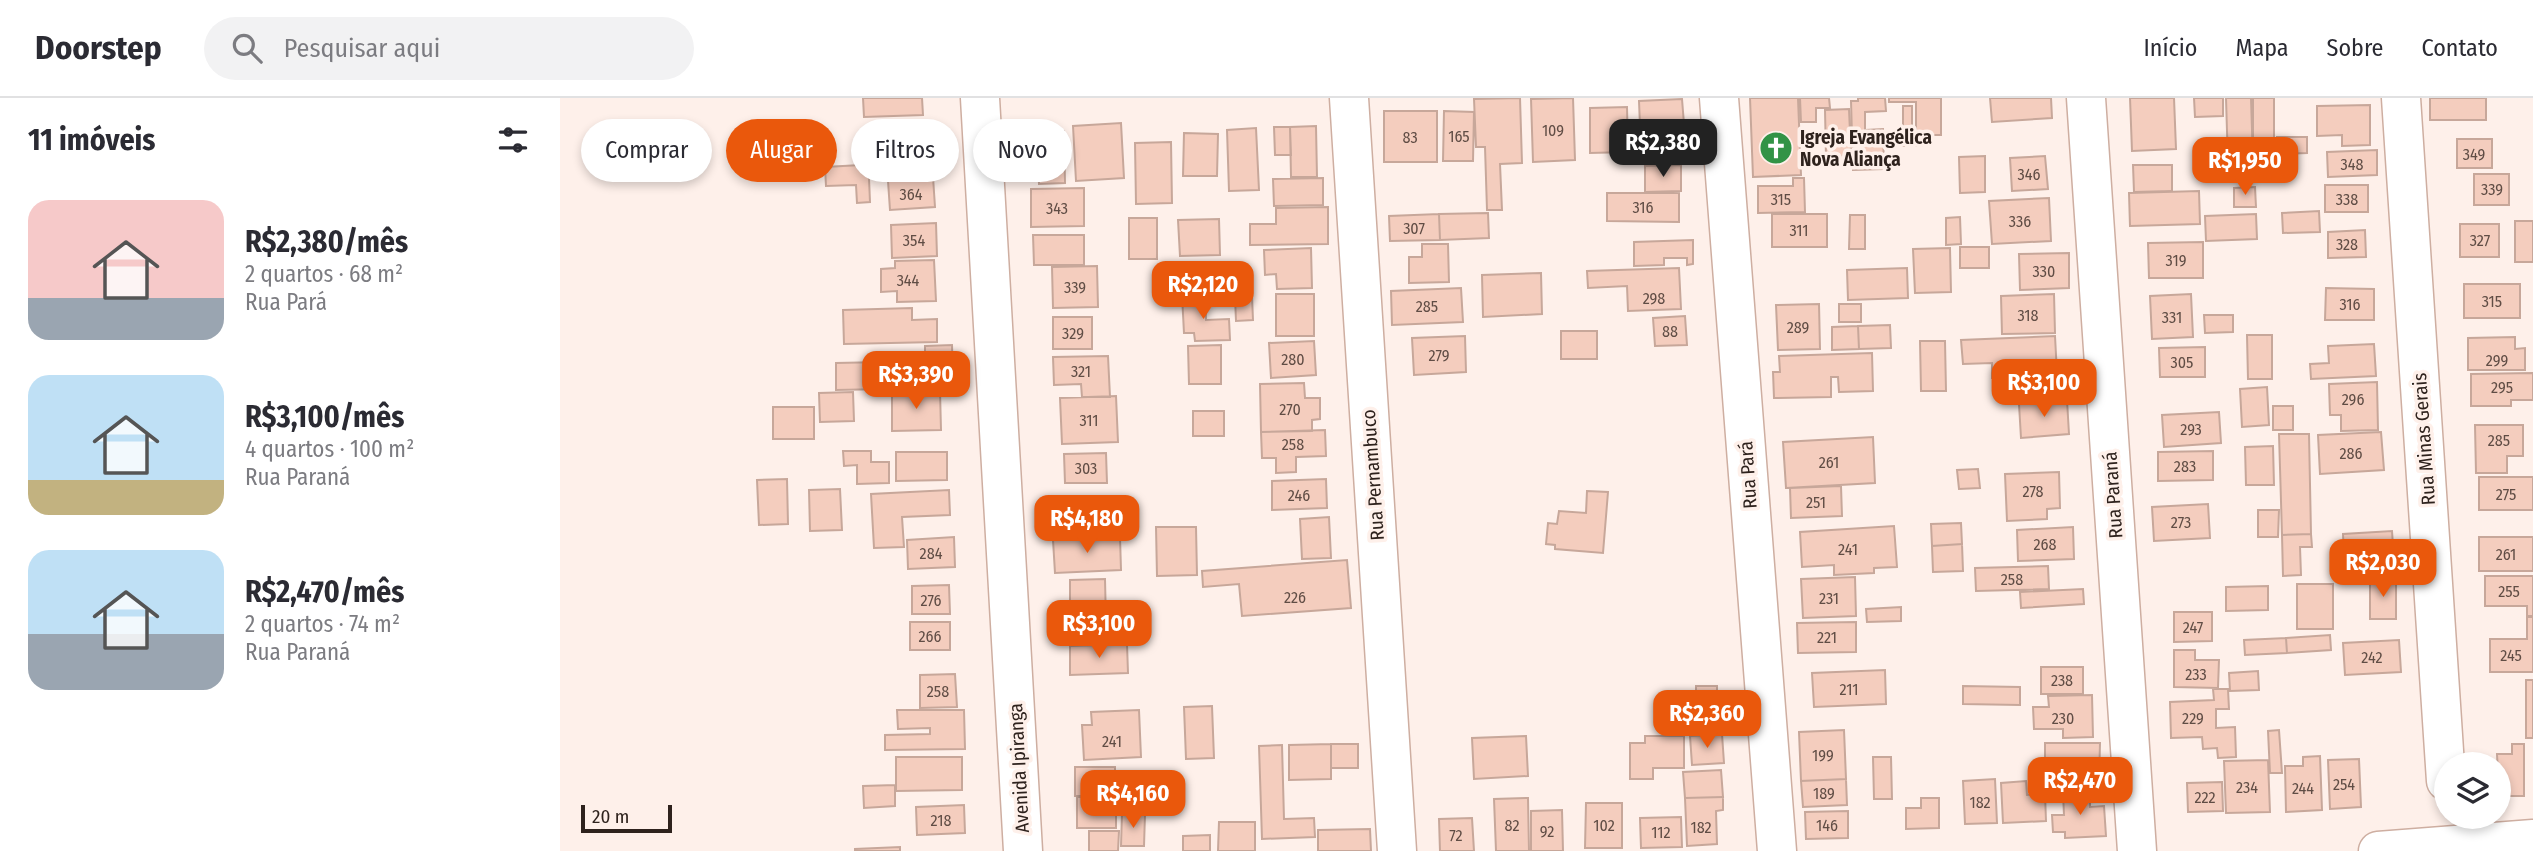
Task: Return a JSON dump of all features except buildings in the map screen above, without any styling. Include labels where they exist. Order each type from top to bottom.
[{"type":"street","name":"Avenida Ipiranga","points":[[980,98],[1023,851]]},
{"type":"street","name":"Rua Pernambuco","points":[[1349,98],[1396,851]]},
{"type":"street","name":"Rua Pará","points":[[1719,98],[1777,851]]},
{"type":"street","name":"Rua Paraná","points":[[2086,98],[2137,851]]},
{"type":"street","name":"Rua Minas Gerais","points":[[2401,98],[2444,752]]},
{"type":"street","points":[[2378,851],[2450,838],[2533,839]]},
{"type":"place","name":"Igreja Evangélica Nova Aliança","points":[[1776,148]]}]
